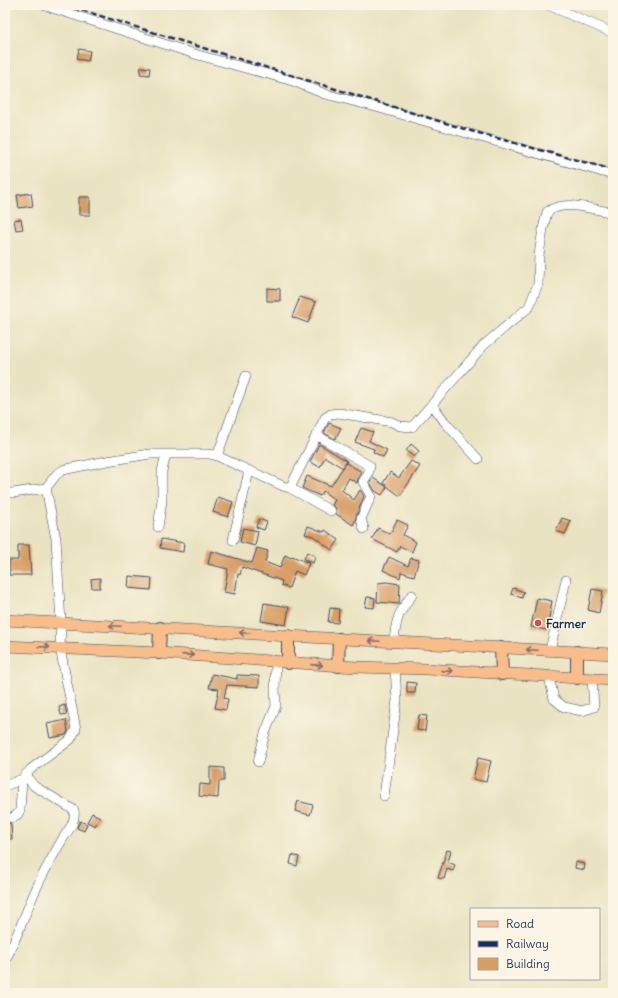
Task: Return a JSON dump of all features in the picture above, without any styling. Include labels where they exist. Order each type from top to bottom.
[{"type":"highway","points":[[159,653],[160,628]]},
{"type":"highway","points":[[282,662],[288,636]]},
{"type":"highway","points":[[338,666],[339,639]]},
{"type":"highway","points":[[501,648],[502,674]]},
{"type":"highway","points":[[577,652],[577,678]]},
{"type":"main road","points":[[5,620],[613,654]]},
{"type":"main road","points":[[5,646],[159,653],[338,666],[613,680]]},
{"type":"street","points":[[43,5],[198,55],[293,82],[325,94],[376,107],[613,175]]},
{"type":"street","points":[[548,5],[613,33]]},
{"type":"street","points":[[290,488],[325,418],[331,414],[339,413],[392,422],[400,426],[410,428],[412,427],[484,345],[529,307],[538,284],[539,255],[547,212],[558,207],[571,206],[613,213]]},
{"type":"street","points":[[217,456],[246,376]]},
{"type":"street","points":[[432,404],[444,421],[478,459]]},
{"type":"street","points":[[316,435],[370,466],[371,468],[362,482],[371,496],[362,519],[364,529]]},
{"type":"street","points":[[5,493],[46,488],[56,475],[63,470],[106,461],[150,454],[209,454],[217,456],[290,488],[331,511]]},
{"type":"street","points":[[158,527],[162,500],[162,471],[166,454]]},
{"type":"street","points":[[233,540],[249,470]]},
{"type":"street","points":[[5,786],[24,776],[70,740],[76,729],[60,648],[61,623],[56,539],[46,488]]},
{"type":"street","points":[[550,650],[566,580]]},
{"type":"street","points":[[394,642],[395,625],[399,613],[412,595]]},
{"type":"street","points":[[258,762],[266,733],[276,706],[275,688],[282,662]]},
{"type":"street","points":[[384,796],[396,700],[395,668]]},
{"type":"street","points":[[549,677],[554,699],[564,707],[582,711],[594,707],[592,679]]},
{"type":"street","points":[[12,818],[18,814],[21,806],[24,776]]},
{"type":"street","points":[[5,961],[37,886],[63,838],[73,823],[75,816],[74,810],[34,786],[24,776]]},
{"type":"building","points":[[79,49],[90,51],[88,61],[77,59]]},
{"type":"building","points":[[141,67],[150,68],[149,75],[140,74]]},
{"type":"building","points":[[31,193],[33,206],[19,208],[17,195]]},
{"type":"building","points":[[79,197],[90,197],[90,215],[79,215]]},
{"type":"building","points":[[21,219],[23,229],[16,230],[14,220]]},
{"type":"building","points":[[267,288],[280,289],[280,301],[267,301]]},
{"type":"building","points":[[300,297],[316,302],[308,323],[292,317]]},
{"type":"building","points":[[329,423],[341,428],[335,439],[324,433]]},
{"type":"building","points":[[361,428],[373,432],[369,441],[387,450],[383,457],[373,452],[374,449],[355,442]]},
{"type":"building","points":[[319,444],[347,461],[343,468],[325,457],[320,467],[310,462]]},
{"type":"building","points":[[411,444],[419,451],[414,457],[406,451]]},
{"type":"building","points":[[411,461],[420,466],[400,496],[383,483],[390,472],[399,478]]},
{"type":"building","points":[[346,463],[362,472],[357,483],[349,478],[342,490],[354,500],[360,490],[364,496],[353,525],[336,514],[336,508],[332,505],[335,500],[323,491],[320,496],[302,488],[307,476],[331,486]]},
{"type":"building","points":[[373,478],[387,487],[382,495],[375,491],[370,482]]},
{"type":"building","points":[[218,497],[233,502],[228,517],[213,512]]},
{"type":"building","points":[[562,518],[571,521],[565,534],[556,531]]},
{"type":"building","points":[[259,519],[267,522],[264,530],[256,527]]},
{"type":"building","points":[[397,520],[408,525],[403,535],[416,542],[412,552],[400,546],[397,552],[372,539],[378,528],[390,534]]},
{"type":"building","points":[[308,526],[324,532],[325,530],[339,540],[332,550],[313,536],[305,534]]},
{"type":"building","points":[[243,528],[258,531],[255,546],[240,542]]},
{"type":"building","points":[[161,539],[184,543],[183,552],[160,548]]},
{"type":"building","points":[[18,545],[29,545],[31,575],[9,575],[9,560],[18,560]]},
{"type":"building","points":[[257,548],[268,551],[265,562],[280,568],[285,555],[291,558],[292,556],[309,563],[304,575],[295,571],[289,588],[281,585],[282,581],[242,567],[240,575],[238,574],[235,594],[224,592],[228,569],[208,564],[211,551],[252,563]]},
{"type":"building","points":[[307,552],[315,556],[313,563],[304,559]]},
{"type":"building","points":[[389,557],[408,566],[411,558],[419,560],[414,576],[401,572],[400,578],[383,570]]},
{"type":"building","points":[[129,576],[152,578],[151,590],[128,588]]},
{"type":"building","points":[[100,578],[100,588],[92,588],[91,579]]},
{"type":"building","points":[[386,582],[400,584],[399,604],[377,602],[378,583]]},
{"type":"building","points":[[513,588],[524,592],[522,598],[511,594]]},
{"type":"building","points":[[592,589],[603,591],[599,613],[588,610]]},
{"type":"building","points":[[367,597],[375,598],[374,608],[365,607]]},
{"type":"building","points":[[537,598],[552,601],[547,630],[531,627]]},
{"type":"building","points":[[264,603],[289,607],[286,625],[261,621]]},
{"type":"building","points":[[330,608],[339,609],[338,623],[328,622]]},
{"type":"building","points":[[212,674],[237,679],[237,675],[259,676],[259,687],[227,685],[224,698],[228,699],[226,710],[215,708],[219,689],[209,688]]},
{"type":"building","points":[[407,682],[416,683],[415,693],[407,693]]},
{"type":"building","points":[[65,705],[67,714],[61,715],[59,707]]},
{"type":"building","points":[[419,715],[427,716],[425,731],[417,730]]},
{"type":"building","points":[[66,720],[68,731],[66,735],[50,738],[47,724]]},
{"type":"building","points":[[478,758],[491,761],[486,782],[473,779]]},
{"type":"building","points":[[210,767],[224,768],[224,781],[219,781],[218,798],[199,796],[200,784],[210,785]]},
{"type":"building","points":[[298,801],[313,805],[310,815],[295,811]]},
{"type":"building","points":[[92,813],[100,817],[95,826],[87,822]]},
{"type":"building","points":[[5,821],[11,824],[12,839],[5,839]]},
{"type":"building","points":[[80,821],[87,824],[84,831],[77,828]]},
{"type":"building","points":[[447,850],[451,851],[448,862],[455,865],[453,871],[447,869],[444,879],[438,878]]},
{"type":"building","points":[[292,855],[299,857],[297,866],[290,864]]},
{"type":"building","points":[[576,862],[585,864],[584,870],[575,868]]},
{"type":"railway","points":[[65,5],[471,131],[613,170]]},
{"type":"place","name":"Farmer","points":[[538,623]]}]
